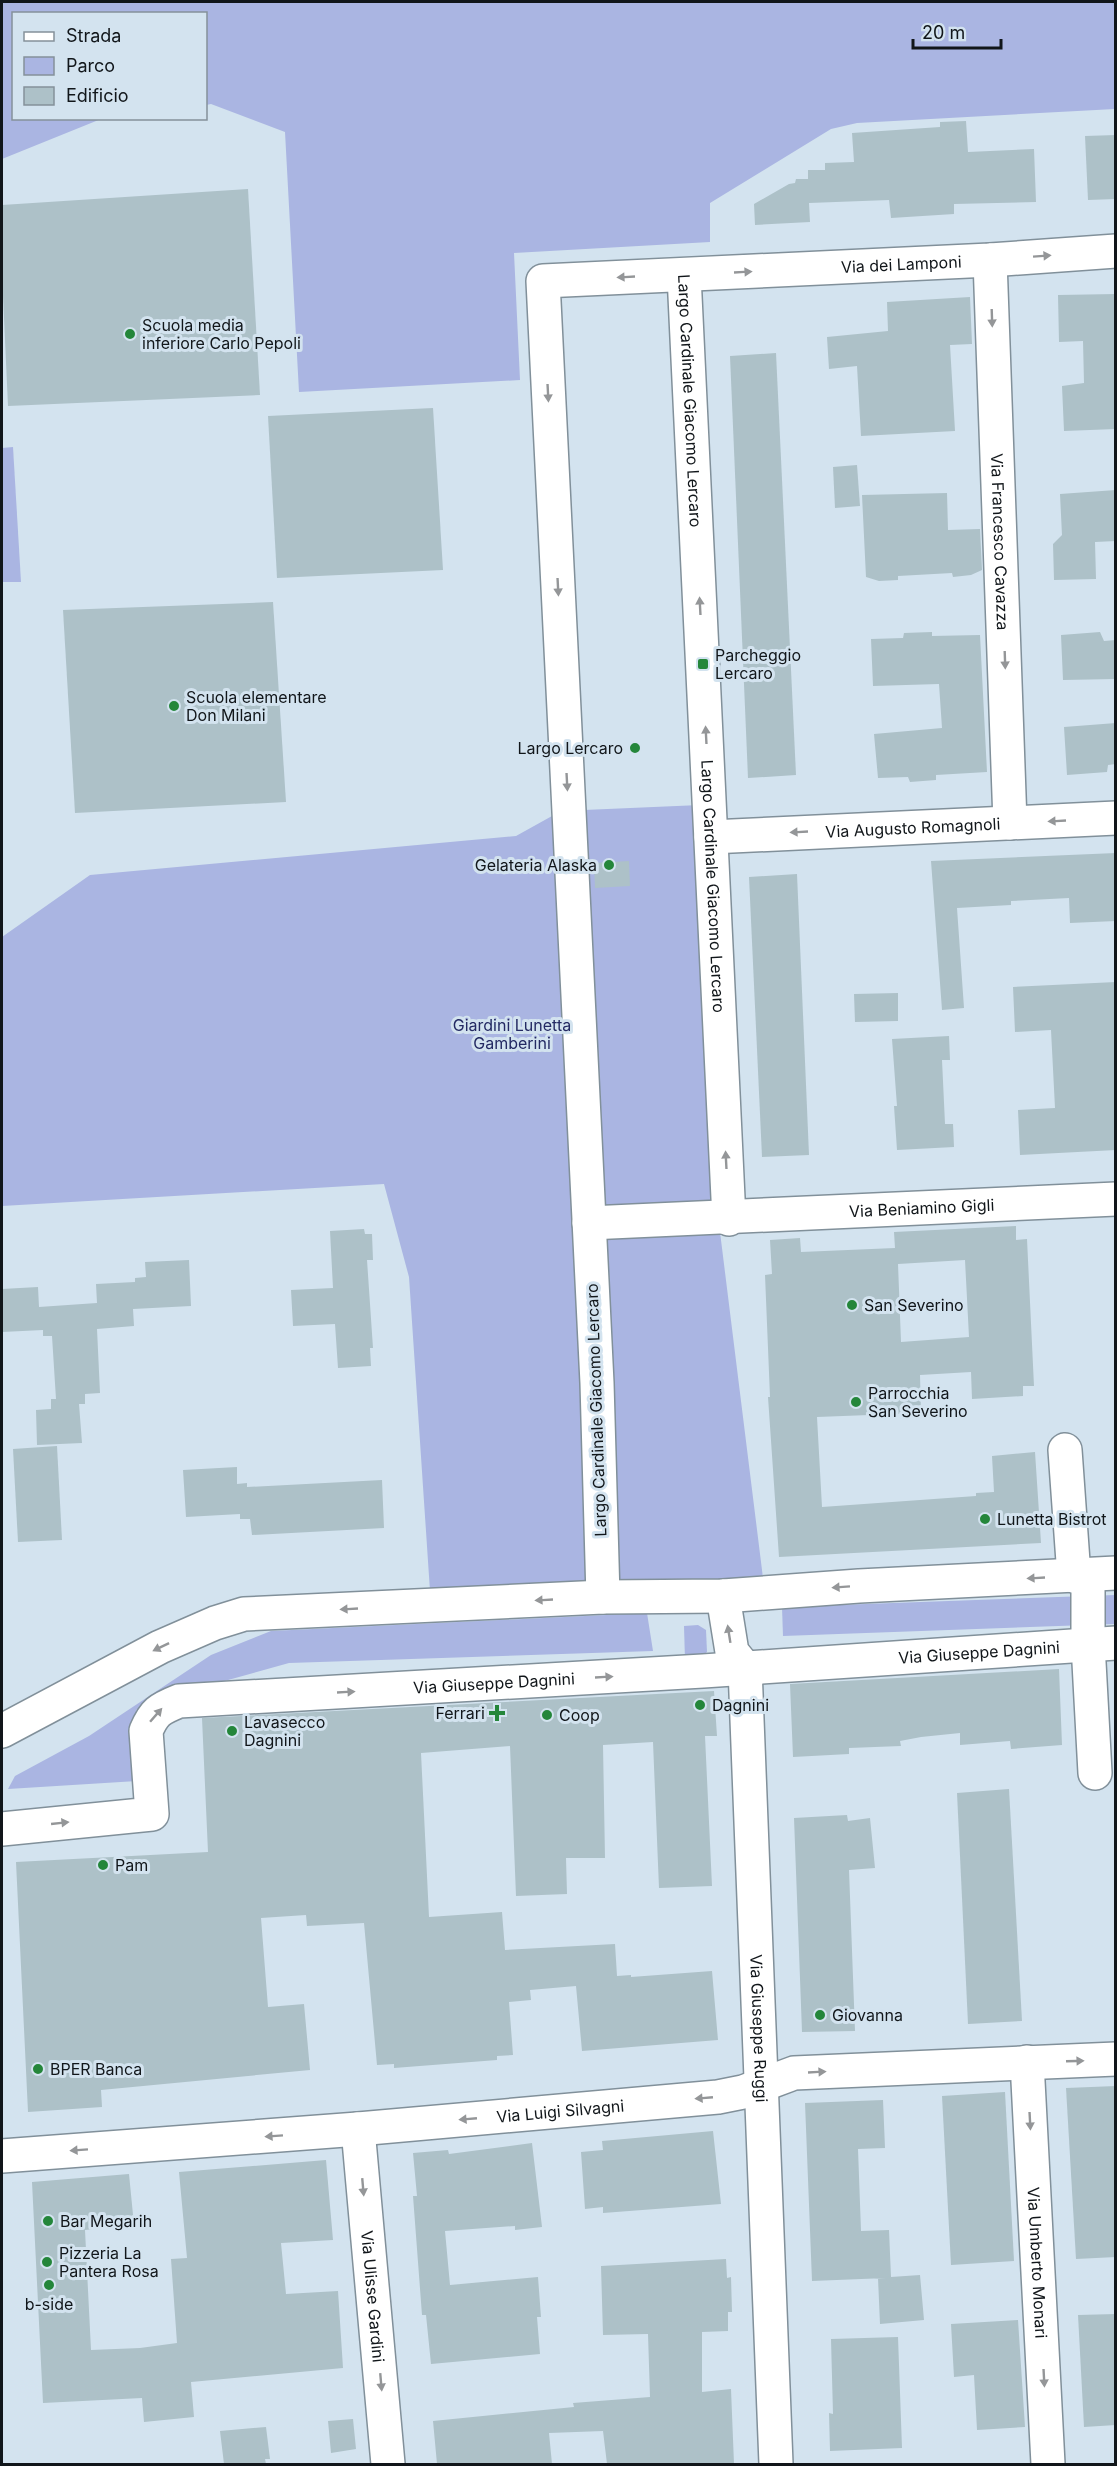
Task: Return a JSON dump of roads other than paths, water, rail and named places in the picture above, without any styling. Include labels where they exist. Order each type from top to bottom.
[{"type":"street","name":"Via dei Lamponi","points":[[684,275],[990,260],[1116,251]]},
{"type":"street","name":"Via Francesco Cavazza","points":[[990,260],[1010,823]]},
{"type":"street","name":"Largo Cardinale Giacomo Lercaro","points":[[603,1597],[597,1383],[543,281],[684,275],[729,1219]]},
{"type":"street","name":"Via Augusto Romagnoli","points":[[711,837],[1116,818]]},
{"type":"street","name":"Via Beniamino Gigli","points":[[729,1219],[1116,1199]]},
{"type":"street","points":[[589,1223],[729,1219]]},
{"type":"street","points":[[1065,1450],[1092,1575],[1102,1643],[1095,1773]]},
{"type":"street","points":[[2,1731],[160,1647],[215,1623],[244,1614],[603,1597],[723,1596],[859,1586],[1092,1575]]},
{"type":"street","name":"Via Giuseppe Ruggi","points":[[723,1596],[732,1652],[745,1668],[777,2464]]},
{"type":"street","name":"Via Giuseppe Dagnini","points":[[2,1828],[152,1814],[146,1731],[151,1718],[160,1708],[179,1701],[745,1668],[1102,1643]]},
{"type":"street","name":"Via Luigi Silvagni","points":[[2,2156],[358,2129],[718,2097],[743,2092],[794,2073],[1116,2059]]},
{"type":"street","name":"Via Umberto Monari","points":[[1027,2062],[1048,2464]]},
{"type":"street","name":"Via Ulisse Gardini","points":[[358,2129],[388,2464]]},
{"type":"place","name":"Scuola media inferiore Carlo Pepoli","points":[[130,334]]},
{"type":"place","name":"Parcheggio Lercaro","points":[[703,664]]},
{"type":"place","name":"Scuola elementare Don Milani","points":[[174,706]]},
{"type":"place","name":"Largo Lercaro","points":[[635,748]]},
{"type":"place","name":"Gelateria Alaska","points":[[609,865]]},
{"type":"place","name":"San Severino","points":[[852,1305]]},
{"type":"place","name":"Parrocchia San Severino","points":[[856,1402]]},
{"type":"place","name":"Lunetta Bistrot","points":[[985,1519]]},
{"type":"place","name":"Dagnini","points":[[700,1705]]},
{"type":"place","name":"Ferrari","points":[[497,1713]]},
{"type":"place","name":"Coop","points":[[547,1715]]},
{"type":"place","name":"Lavasecco Dagnini","points":[[232,1731]]},
{"type":"place","name":"Pam","points":[[103,1865]]},
{"type":"place","name":"Giovanna","points":[[820,2015]]},
{"type":"place","name":"BPER Banca","points":[[38,2069]]},
{"type":"place","name":"Bar Megarih","points":[[48,2221]]},
{"type":"place","name":"Pizzeria La Pantera Rosa","points":[[47,2262]]},
{"type":"place","name":"b-side","points":[[49,2285]]},
{"type":"park label","name":"Giardini Lunetta Gamberini","points":[[512,1034]]}]
